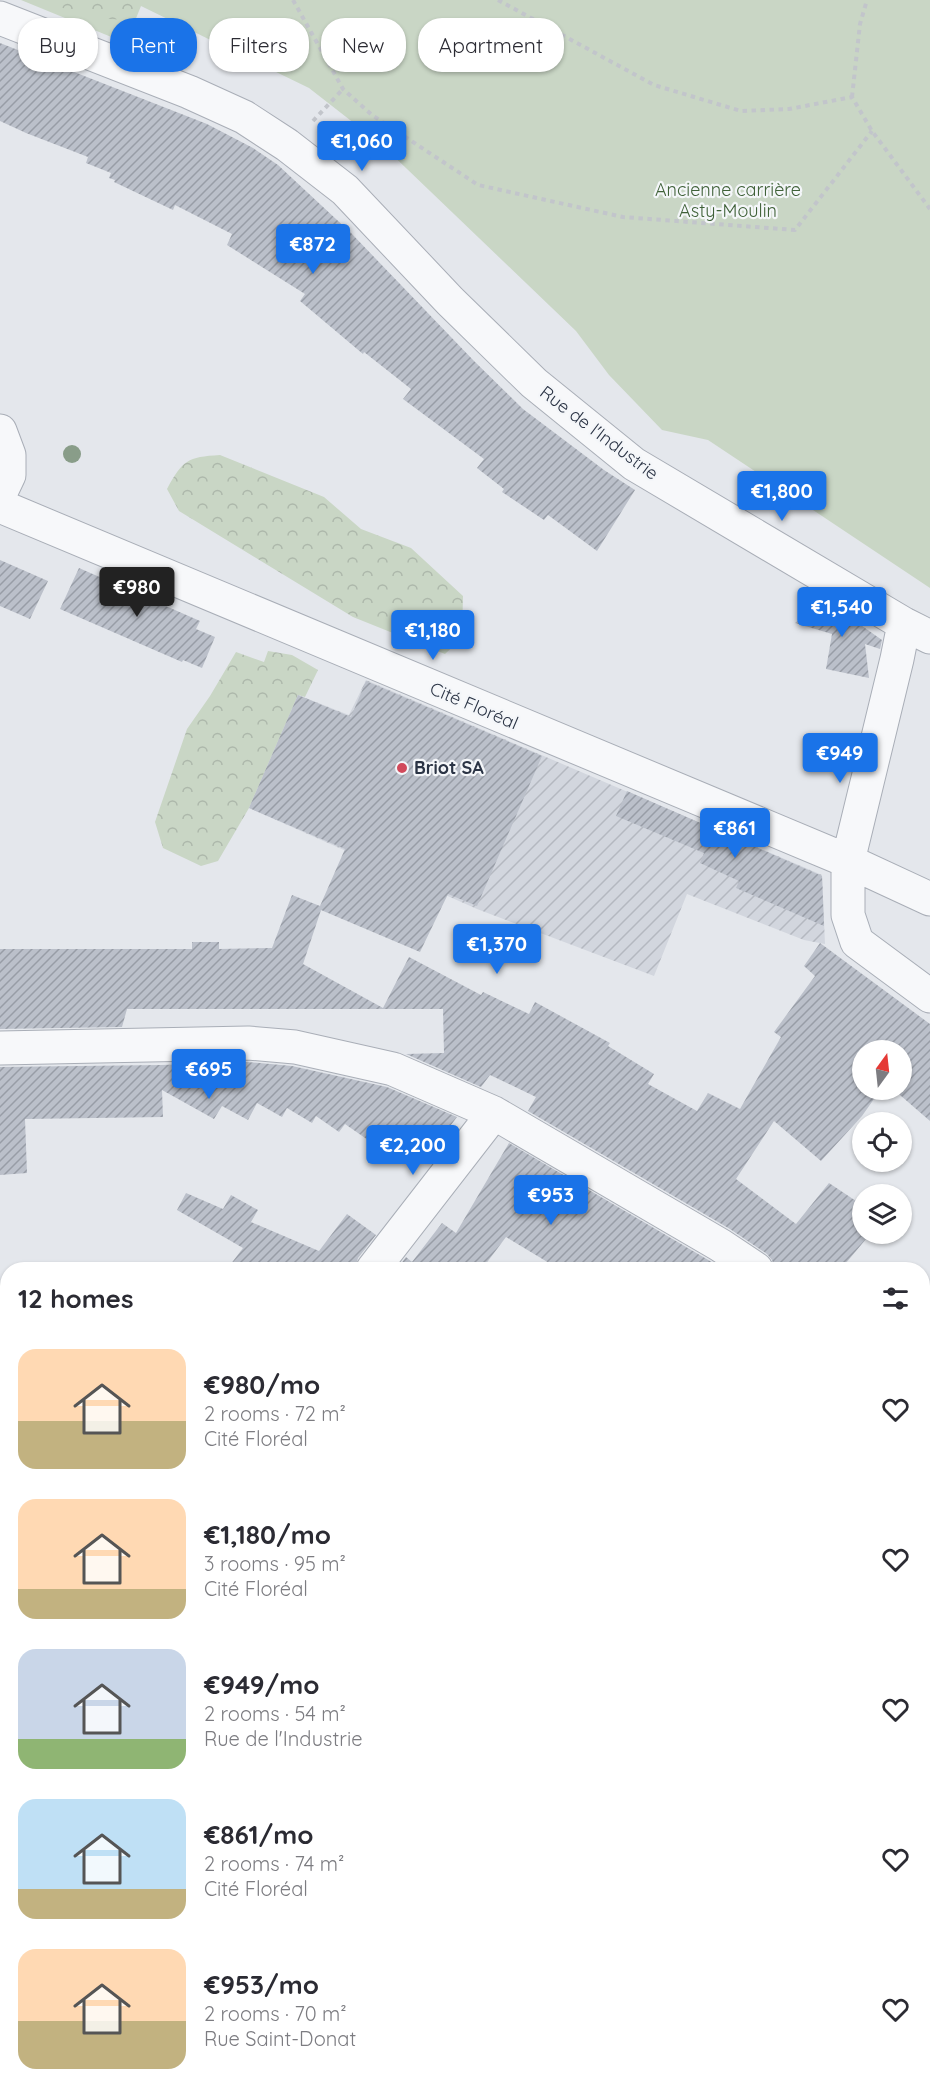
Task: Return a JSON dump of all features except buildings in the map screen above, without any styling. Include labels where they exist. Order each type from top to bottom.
[{"type":"street","name":"Rue de l'Industrie","points":[[0,18],[189,92],[244,117],[287,145],[345,190],[450,301],[534,383],[634,464],[917,630],[897,659],[848,861],[848,915],[857,942],[930,996]]},
{"type":"street","points":[[0,431],[9,455],[9,475],[0,494]]},
{"type":"street","name":"Cité Floréal","points":[[0,506],[848,861],[930,899]]},
{"type":"street","points":[[0,1048],[248,1043],[295,1047],[393,1069],[494,1113],[746,1262]]},
{"type":"street","points":[[378,1262],[494,1113]]},
{"type":"path","points":[[293,0],[343,89],[372,115],[478,185],[623,217],[795,230],[872,131]]},
{"type":"path","points":[[498,0],[654,85],[741,111],[789,109],[852,97]]},
{"type":"path","points":[[867,0],[860,24],[852,97],[872,131],[930,209]]},
{"type":"path","points":[[326,109],[343,89]]},
{"type":"shaded area","points":[[366,680],[822,875],[825,944],[804,940],[687,894],[654,976],[477,909],[249,808],[298,695],[349,715]]},
{"type":"green space","name":"Ancienne carrière Asty-Moulin","points":[[21,0],[930,0],[930,588],[708,440],[662,430],[609,375],[576,331],[382,145],[309,88],[276,72],[309,72],[309,18],[209,18],[209,39],[197,33],[197,18],[166,18],[141,6],[136,18],[110,18],[110,36],[98,32],[98,18],[65,18]]},
{"type":"green space","points":[[40,0],[140,0],[131,18],[107,19]]},
{"type":"green space","points":[[220,455],[324,497],[361,529],[411,548],[463,596],[462,638],[445,654],[353,617],[179,511],[167,489],[177,472],[193,459]]},
{"type":"green space","points":[[268,651],[292,655],[318,670],[305,697],[298,695],[249,808],[218,861],[201,866],[163,848],[155,822],[187,729],[236,652],[264,662]]},
{"type":"place","name":"Briot SA","points":[[402,768]]}]
